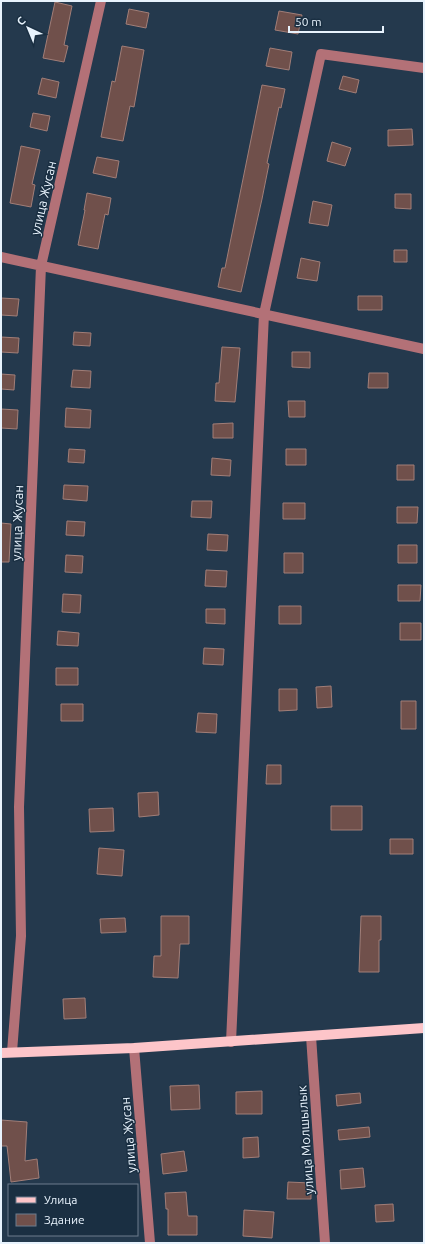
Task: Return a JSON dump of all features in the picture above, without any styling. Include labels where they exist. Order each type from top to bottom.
[{"type":"main road","points":[[1,1053],[134,1048],[424,1028]]},
{"type":"street","name":"улица Жусан","points":[[12,1052],[21,936],[19,807],[41,266],[101,1]]},
{"type":"street","points":[[231,1042],[264,314],[321,54],[424,68]]},
{"type":"street","points":[[1,257],[424,349]]},
{"type":"street","name":"улица Молшылык","points":[[311,1036],[325,1243]]},
{"type":"street","name":"улица Жусан","points":[[134,1048],[150,1243]]},
{"type":"building","points":[[55,2],[72,6],[64,45],[68,46],[64,62],[43,58]]},
{"type":"building","points":[[129,9],[149,13],[146,28],[126,24]]},
{"type":"building","points":[[279,11],[302,15],[298,34],[275,30]]},
{"type":"building","points":[[122,46],[144,50],[134,107],[130,106],[123,141],[101,137],[112,81],[115,82]]},
{"type":"building","points":[[270,48],[292,52],[289,70],[266,66]]},
{"type":"building","points":[[343,76],[359,80],[356,93],[339,89]]},
{"type":"building","points":[[42,78],[59,82],[56,98],[38,94]]},
{"type":"building","points":[[262,85],[285,89],[281,108],[279,107],[267,163],[269,164],[262,199],[241,292],[218,287],[222,268],[225,268]]},
{"type":"building","points":[[33,113],[50,116],[47,131],[30,127]]},
{"type":"building","points":[[412,129],[413,145],[388,146],[388,130]]},
{"type":"building","points":[[332,142],[351,148],[345,166],[327,161]]},
{"type":"building","points":[[21,146],[40,150],[32,184],[35,185],[31,207],[10,203]]},
{"type":"building","points":[[97,157],[119,161],[116,178],[93,173]]},
{"type":"building","points":[[87,193],[111,198],[108,215],[105,214],[98,249],[78,245]]},
{"type":"building","points":[[395,194],[411,194],[411,209],[395,208]]},
{"type":"building","points":[[313,201],[332,205],[328,226],[309,223]]},
{"type":"building","points":[[394,250],[407,250],[407,262],[394,262]]},
{"type":"building","points":[[301,258],[320,262],[317,281],[297,278]]},
{"type":"building","points":[[358,296],[382,296],[382,310],[358,310]]},
{"type":"building","points":[[1,298],[19,299],[17,316],[1,315]]},
{"type":"building","points":[[74,332],[91,333],[90,346],[73,345]]},
{"type":"building","points":[[1,337],[19,338],[18,353],[1,352]]},
{"type":"building","points":[[222,347],[240,348],[235,402],[215,401],[216,383],[219,383]]},
{"type":"building","points":[[292,352],[310,352],[310,368],[292,367]]},
{"type":"building","points":[[73,370],[91,371],[90,388],[71,387]]},
{"type":"building","points":[[369,373],[388,373],[388,388],[368,388]]},
{"type":"building","points":[[1,374],[15,375],[14,390],[1,389]]},
{"type":"building","points":[[288,401],[305,401],[305,417],[289,417]]},
{"type":"building","points":[[66,408],[91,410],[90,428],[65,427]]},
{"type":"building","points":[[1,409],[18,410],[17,429],[1,428]]},
{"type":"building","points":[[233,423],[233,438],[213,438],[213,424]]},
{"type":"building","points":[[69,449],[85,450],[84,463],[68,462]]},
{"type":"building","points":[[286,449],[306,449],[306,465],[286,465]]},
{"type":"building","points":[[212,458],[231,460],[230,476],[211,475]]},
{"type":"building","points":[[397,465],[414,465],[414,480],[397,480]]},
{"type":"building","points":[[64,485],[88,486],[87,501],[63,499]]},
{"type":"building","points":[[192,501],[212,501],[211,518],[191,517]]},
{"type":"building","points":[[283,503],[305,503],[305,519],[283,519]]},
{"type":"building","points":[[397,507],[418,507],[417,523],[397,523]]},
{"type":"building","points":[[67,521],[85,522],[84,536],[66,535]]},
{"type":"building","points":[[1,523],[11,524],[9,562],[1,562]]},
{"type":"building","points":[[208,534],[228,535],[227,551],[207,550]]},
{"type":"building","points":[[398,545],[417,545],[417,563],[398,563]]},
{"type":"building","points":[[284,553],[303,553],[303,573],[284,573]]},
{"type":"building","points":[[66,555],[83,556],[82,573],[65,572]]},
{"type":"building","points":[[206,570],[227,571],[226,587],[205,586]]},
{"type":"building","points":[[398,585],[421,585],[420,601],[398,601]]},
{"type":"building","points":[[63,594],[81,595],[80,613],[62,612]]},
{"type":"building","points":[[279,606],[301,606],[301,624],[279,624]]},
{"type":"building","points":[[206,609],[225,609],[225,624],[206,623]]},
{"type":"building","points":[[400,623],[421,623],[421,640],[400,640]]},
{"type":"building","points":[[58,631],[79,633],[78,646],[57,645]]},
{"type":"building","points":[[204,648],[224,649],[223,665],[203,664]]},
{"type":"building","points":[[56,668],[78,668],[78,685],[56,685]]},
{"type":"building","points":[[331,686],[332,707],[317,708],[316,687]]},
{"type":"building","points":[[279,689],[297,689],[297,710],[279,711]]},
{"type":"building","points":[[401,701],[416,701],[416,729],[401,729]]},
{"type":"building","points":[[61,704],[83,704],[83,721],[61,721]]},
{"type":"building","points":[[198,713],[217,714],[216,733],[196,732]]},
{"type":"building","points":[[267,765],[281,765],[281,784],[266,784]]},
{"type":"building","points":[[158,792],[159,815],[139,817],[138,793]]},
{"type":"building","points":[[331,806],[362,806],[362,830],[331,830]]},
{"type":"building","points":[[113,808],[114,831],[90,832],[89,809]]},
{"type":"building","points":[[390,839],[413,839],[413,854],[390,854]]},
{"type":"building","points":[[99,848],[124,850],[122,876],[97,874]]},
{"type":"building","points":[[161,916],[189,916],[189,944],[180,944],[178,978],[153,977],[154,956],[161,956]]},
{"type":"building","points":[[361,916],[381,916],[379,972],[359,972]]},
{"type":"building","points":[[125,918],[126,932],[101,933],[100,919]]},
{"type":"building","points":[[85,998],[86,1018],[64,1019],[63,999]]},
{"type":"building","points":[[199,1085],[200,1109],[171,1110],[170,1086]]},
{"type":"building","points":[[262,1091],[262,1114],[236,1114],[236,1092]]},
{"type":"building","points":[[360,1093],[361,1103],[337,1106],[336,1095]]},
{"type":"building","points":[[1,1120],[27,1122],[25,1161],[37,1159],[39,1178],[11,1182],[7,1146],[1,1146]]},
{"type":"building","points":[[369,1127],[370,1137],[339,1140],[338,1130]]},
{"type":"building","points":[[258,1137],[259,1157],[243,1158],[243,1138]]},
{"type":"building","points":[[184,1151],[187,1171],[163,1174],[161,1154]]},
{"type":"building","points":[[363,1168],[365,1187],[341,1189],[340,1170]]},
{"type":"building","points":[[288,1182],[311,1183],[311,1199],[287,1199]]},
{"type":"building","points":[[186,1192],[188,1216],[197,1216],[197,1235],[168,1235],[168,1209],[166,1209],[165,1193]]},
{"type":"building","points":[[393,1204],[394,1221],[376,1222],[375,1205]]},
{"type":"building","points":[[244,1210],[274,1212],[272,1238],[243,1236]]}]
